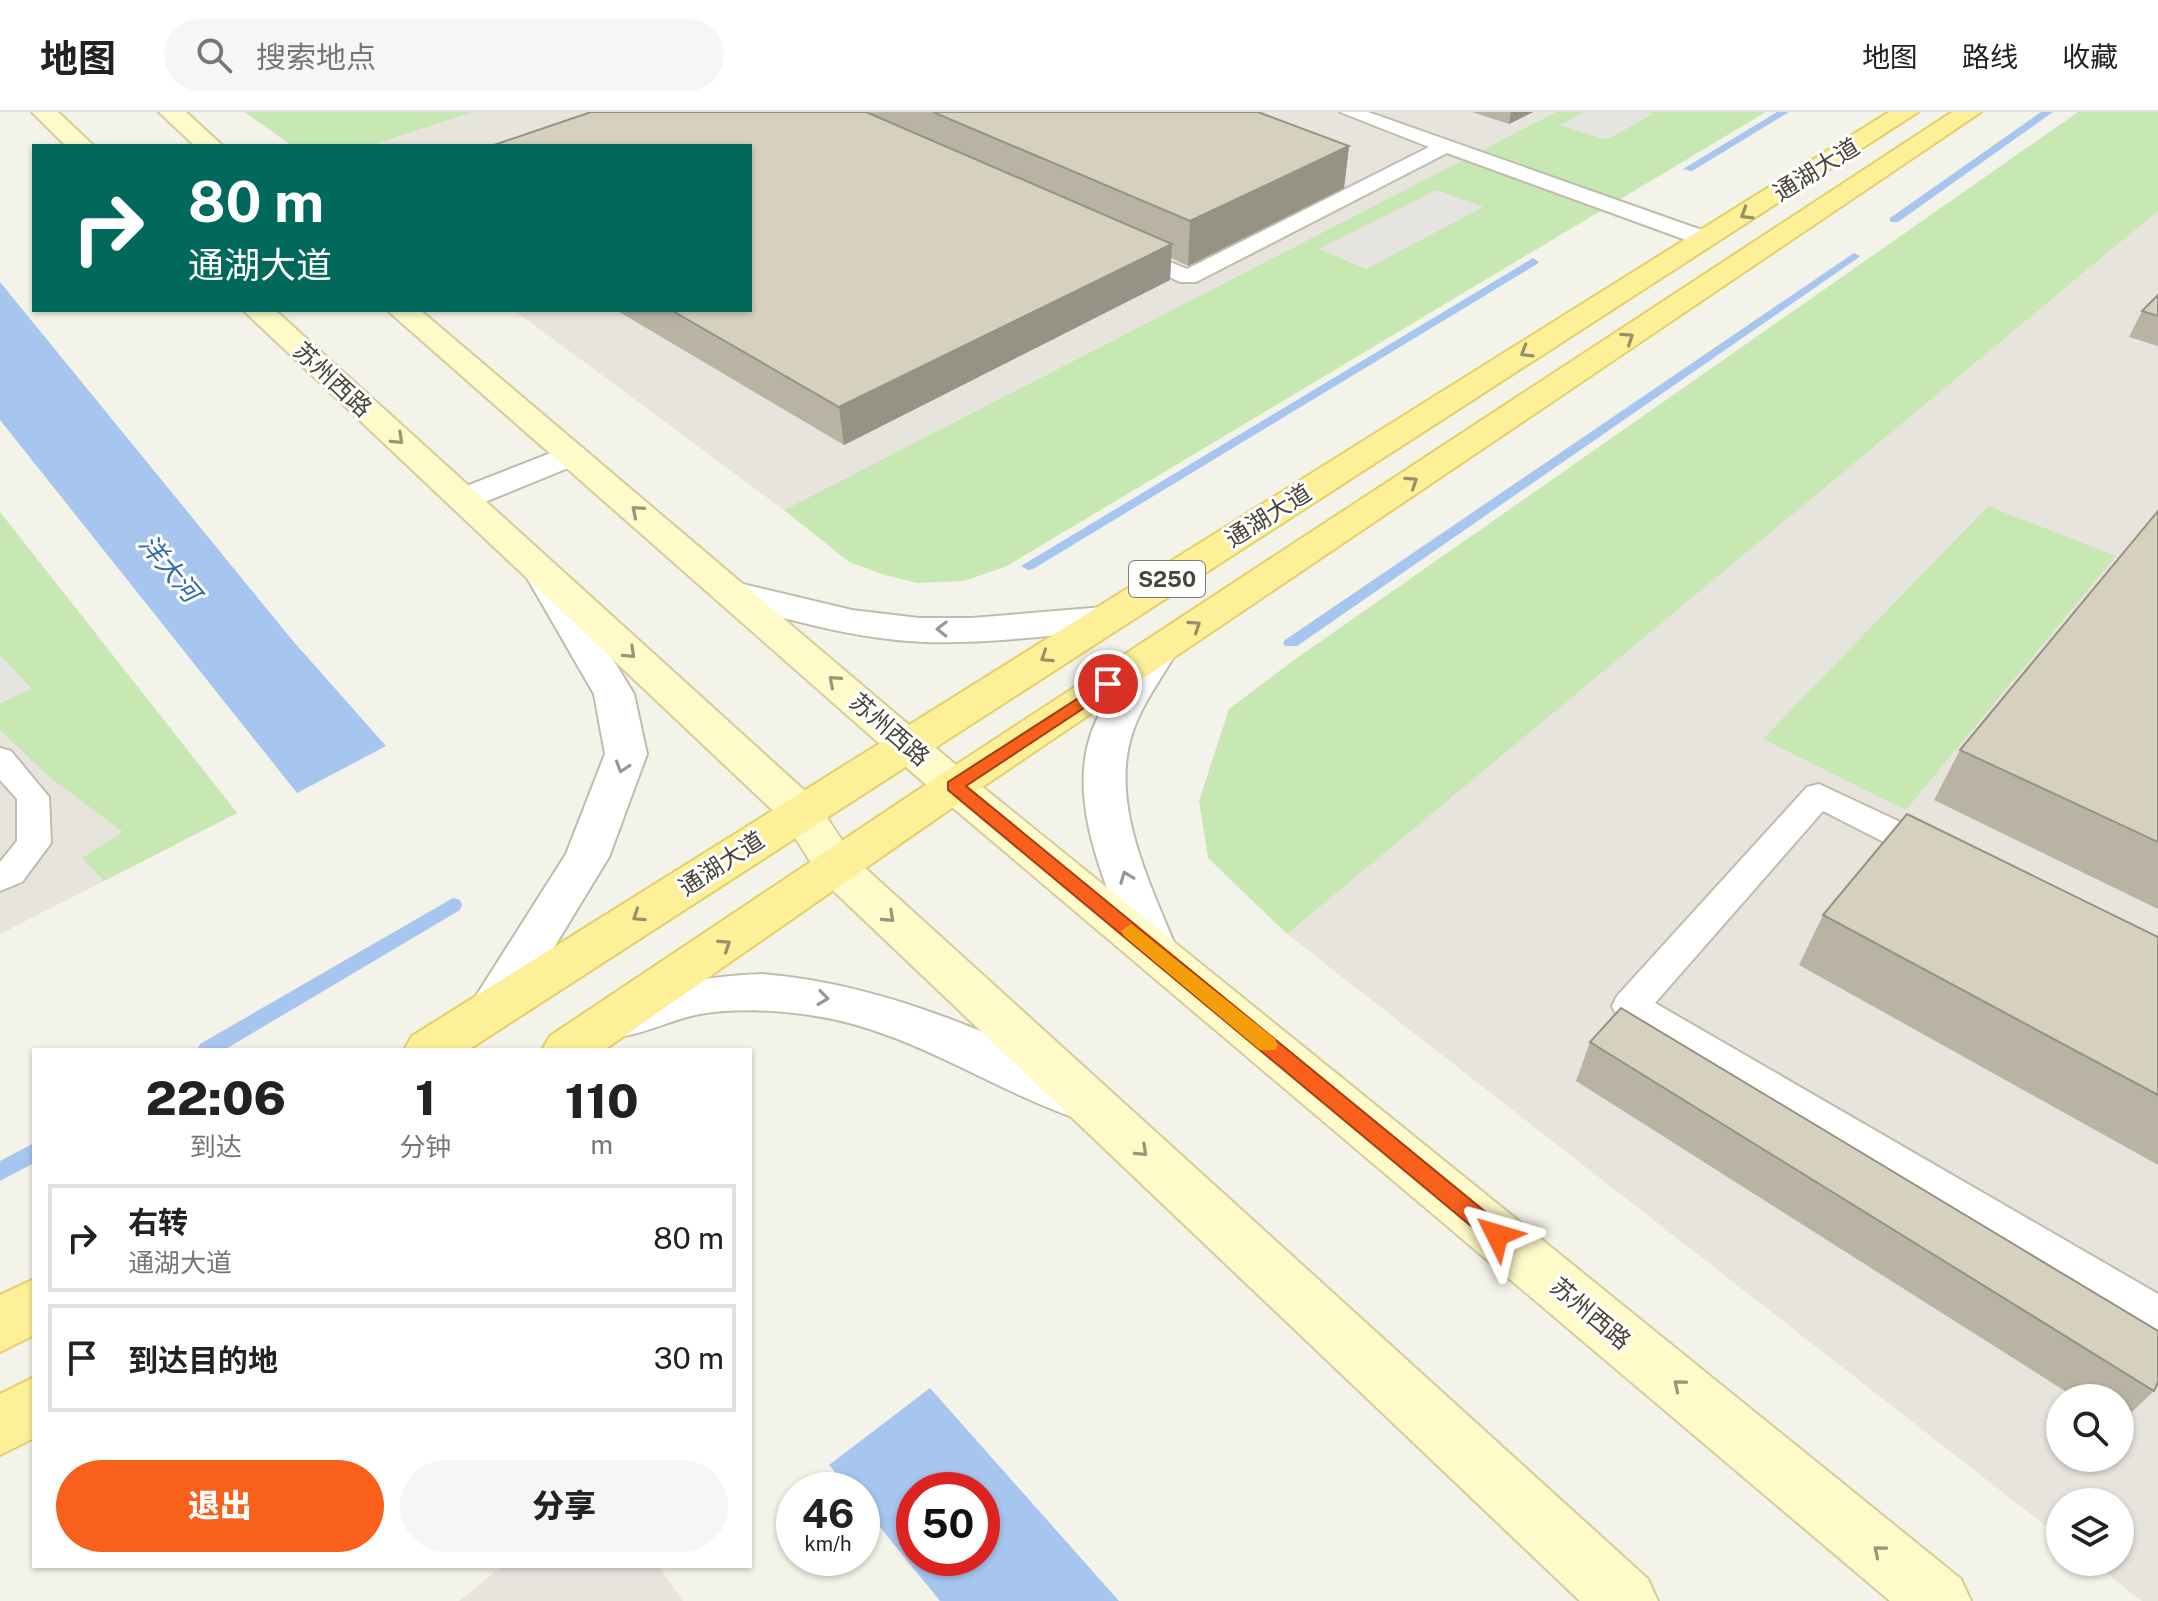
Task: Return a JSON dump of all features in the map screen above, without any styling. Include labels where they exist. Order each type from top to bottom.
[{"type":"main road","points":[[44,112],[79,144]]},
{"type":"main road","points":[[171,112],[208,144]]},
{"type":"main road","name":"通湖大道","points":[[432,1048],[1906,112]]},
{"type":"main road","name":"通湖大道","points":[[570,1048],[954,786],[1969,112]]},
{"type":"main road","name":"苏州西路","points":[[260,312],[801,812],[837,868],[1626,1601]]},
{"type":"main road","name":"苏州西路","points":[[404,312],[954,786],[1939,1601]]},
{"type":"main road","points":[[0,1326],[32,1305]]},
{"type":"main road","points":[[0,1427],[32,1406]]},
{"type":"street","points":[[463,499],[571,455]]},
{"type":"street","points":[[491,1010],[587,857],[626,754],[614,694],[541,571]]},
{"type":"street","points":[[730,592],[815,615],[896,628],[953,629],[1104,619]]},
{"type":"street","points":[[1154,950],[1118,856],[1106,775],[1111,734],[1159,650]]},
{"type":"street","points":[[609,1022],[710,994],[780,992],[845,1002],[924,1024],[1092,1105]]},
{"type":"lane","points":[[1350,112],[1705,239]]},
{"type":"lane","points":[[1101,239],[1188,277],[1446,146]]},
{"type":"lane","points":[[0,759],[33,797],[34,843],[10,873],[0,878]]},
{"type":"lane","points":[[1960,866],[1819,795],[1630,1006],[2158,1317]]},
{"type":"shaded area","points":[[245,112],[1556,112],[784,510],[517,312],[752,312],[752,144],[289,144]]},
{"type":"shaded area","points":[[1585,112],[1653,114],[1606,140],[1560,125]]},
{"type":"shaded area","points":[[1437,190],[1483,207],[1366,269],[1319,249]]},
{"type":"shaded area","points":[[2158,211],[2158,1601],[2142,1601],[2110,1576],[2134,1576],[2134,1488],[2046,1488],[2046,1526],[1287,934]]},
{"type":"shaded area","points":[[0,512],[237,813],[0,934]]},
{"type":"shaded area","points":[[0,655],[31,689],[0,703]]},
{"type":"shaded area","points":[[500,1568],[659,1568],[683,1601],[459,1601]]},
{"type":"green space","points":[[245,112],[473,112],[374,144],[289,144]]},
{"type":"green space","points":[[1556,112],[1766,112],[1007,566],[964,581],[917,583],[885,575],[849,562],[784,510]]},
{"type":"green space","points":[[2078,112],[2158,112],[2158,211],[1287,934],[1208,858],[1199,801],[1229,709],[1294,660]]},
{"type":"green space","points":[[1988,506],[2116,556],[1906,810],[1763,739]]},
{"type":"green space","points":[[0,512],[237,813],[104,881],[82,858],[123,832],[48,776],[0,730],[0,703],[31,689],[0,655]]},
{"type":"water","name":"洋大河","points":[[0,282],[293,641],[386,746],[297,793],[0,420]]},
{"type":"water","points":[[930,1388],[1119,1601],[940,1601],[920,1576],[1000,1576],[1000,1472],[896,1472],[896,1547],[880,1527],[880,1472],[835,1472],[829,1465]]},
{"type":"building","points":[[591,112],[866,112],[1172,244],[839,407],[674,312],[752,312],[752,144],[497,144]]},
{"type":"building","points":[[933,112],[1258,112],[1349,146],[1190,221]]},
{"type":"building","points":[[2158,295],[2158,316],[2142,311]]},
{"type":"building","points":[[2158,511],[2158,842],[1960,750]]},
{"type":"building","points":[[1907,814],[2158,937],[2158,1095],[1823,915]]},
{"type":"building","points":[[1621,1008],[2158,1331],[2158,1382],[2154,1391],[1590,1042]]},
{"type":"waterway","points":[[1688,169],[1784,112]]},
{"type":"waterway","points":[[1894,220],[2048,112]]},
{"type":"waterway","points":[[1291,643],[1854,256]]},
{"type":"waterway","points":[[1028,566],[1533,262]]},
{"type":"waterway","points":[[210,1048],[453,905]]},
{"type":"waterway","points":[[0,1172],[32,1153]]},
{"type":"slow traffic","points":[[1131,931],[1268,1045]]},
{"type":"route","points":[[1108,684],[954,786],[1497,1235]]}]
